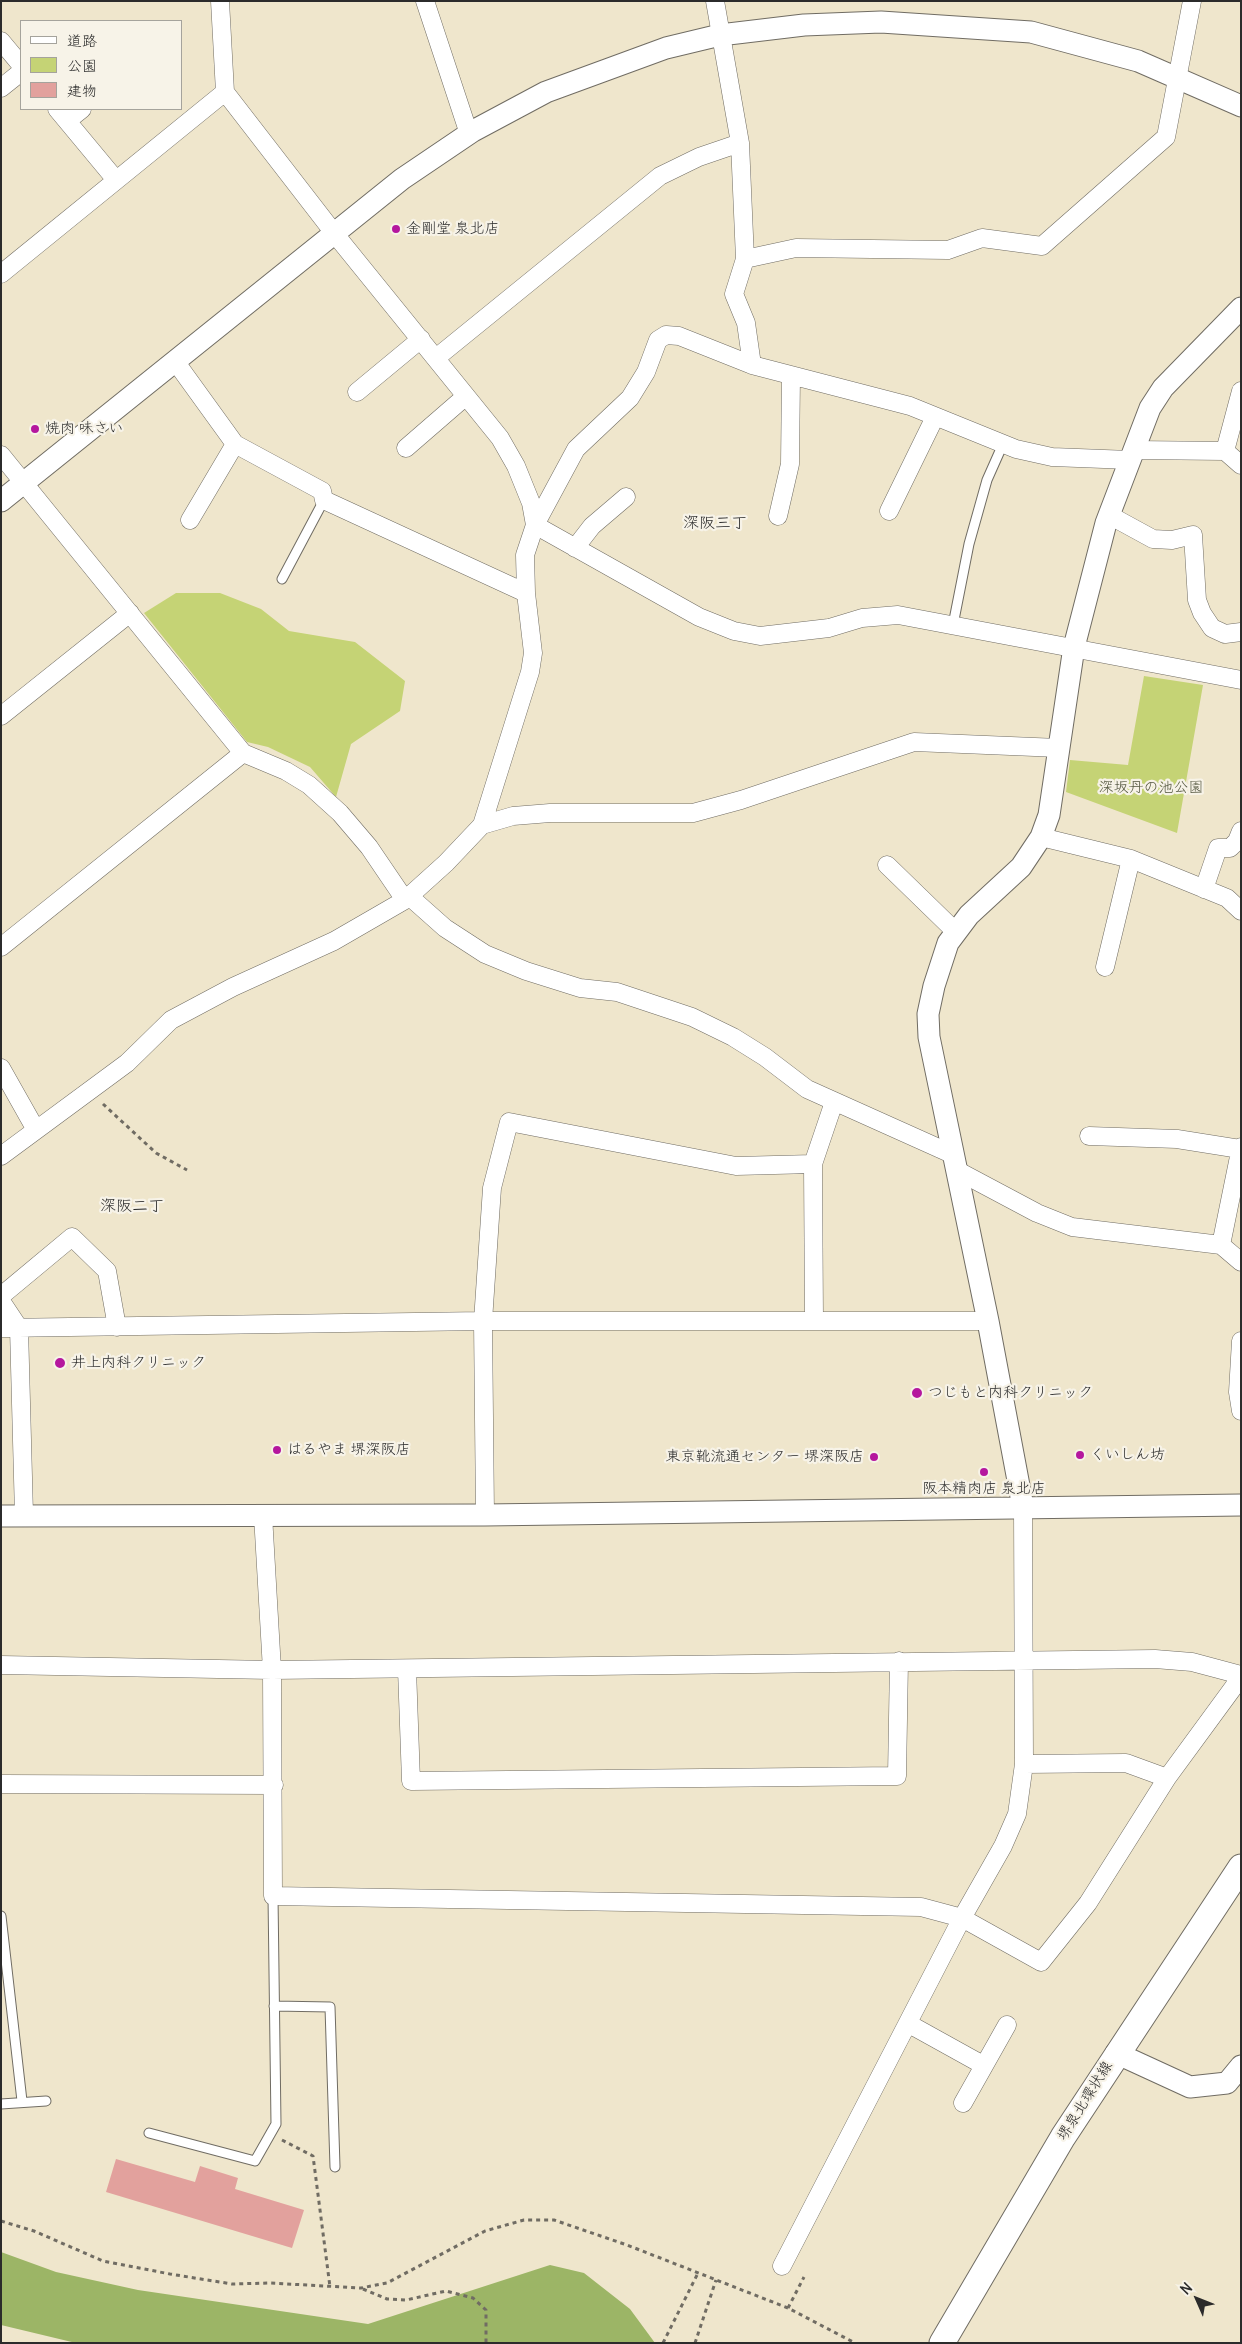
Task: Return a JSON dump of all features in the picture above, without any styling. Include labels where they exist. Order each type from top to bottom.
[{"type":"main road","name":"堺泉北環状線","points":[[942,2343],[1058,2145],[1116,2053],[1241,1867]]},
{"type":"street","points":[[220,1],[225,92],[334,233],[500,438],[516,466],[531,503],[534,525]]},
{"type":"street","points":[[425,1],[469,134]]},
{"type":"street","points":[[715,1],[740,143],[744,259],[734,294],[746,323],[752,365]]},
{"type":"street","points":[[744,259],[796,248],[948,250],[982,238],[1042,246],[1166,137],[1192,1]]},
{"type":"street","points":[[1,501],[402,179],[469,134],[546,92],[596,72],[666,48],[720,35],[804,25],[881,22],[1031,32],[1138,61],[1241,106]]},
{"type":"street","points":[[1,41],[20,64]]},
{"type":"street","points":[[1,88],[20,73]]},
{"type":"street","points":[[1,274],[225,92]]},
{"type":"street","points":[[79,110],[62,115],[116,180]]},
{"type":"street","points":[[436,358],[660,176],[699,157],[740,143]]},
{"type":"street","points":[[782,2266],[909,2024],[962,1918],[1003,1846],[1017,1814],[1024,1764],[1023,1507],[988,1321],[929,1037],[928,1014],[934,986],[948,943],[969,915],[1022,867],[1040,837],[1049,814],[1074,647],[1109,514],[1150,408],[1163,388],[1241,308]]},
{"type":"street","points":[[1,1156],[128,1063],[171,1020],[233,987],[334,941],[407,898],[446,863],[482,825],[530,672],[533,653],[526,593],[525,555],[534,525],[576,449],[630,398],[646,372],[658,340],[666,335],[679,336],[752,365],[876,396],[935,416],[1003,444],[1052,457],[1225,451],[1241,466]]},
{"type":"street","points":[[357,392],[421,339]]},
{"type":"street","points":[[175,361],[235,444],[322,491],[324,500],[526,593]]},
{"type":"street","points":[[778,516],[790,464],[791,376]]},
{"type":"street","points":[[1225,451],[1241,391]]},
{"type":"street","points":[[406,448],[466,396]]},
{"type":"street","points":[[889,511],[935,416]]},
{"type":"street","points":[[190,520],[235,444]]},
{"type":"street","points":[[1,455],[243,752],[286,771],[309,785],[340,812],[407,898],[445,928],[485,954],[526,971],[580,988],[617,992],[692,1017],[733,1037],[807,1089],[956,1163],[1037,1214],[1072,1227],[1221,1245],[1241,1262]]},
{"type":"street","points":[[575,548],[592,526],[626,496]]},
{"type":"street","points":[[1109,514],[1153,539],[1172,540],[1193,535],[1197,600],[1202,613],[1212,628],[1224,634],[1240,633]]},
{"type":"street","points":[[534,525],[699,617],[734,631],[760,636],[829,628],[862,618],[898,615],[1241,680]]},
{"type":"street","points":[[1,716],[130,613]]},
{"type":"street","points":[[482,825],[512,816],[550,813],[693,813],[741,800],[914,742],[1059,748]]},
{"type":"street","points":[[1,947],[243,752]]},
{"type":"street","points":[[1204,889],[1218,848],[1230,848],[1237,842],[1241,831]]},
{"type":"street","points":[[1040,837],[1131,859],[1227,898],[1241,911]]},
{"type":"street","points":[[1105,967],[1131,859]]},
{"type":"street","points":[[887,865],[956,932]]},
{"type":"street","points":[[1,1068],[36,1130]]},
{"type":"street","points":[[814,1321],[813,1164],[834,1102]]},
{"type":"street","points":[[485,1515],[483,1321],[492,1188],[508,1122],[736,1166],[813,1164]]},
{"type":"street","points":[[1089,1136],[1177,1139],[1240,1148],[1221,1245]]},
{"type":"street","points":[[1,1296],[72,1237],[107,1272],[117,1327]]},
{"type":"street","points":[[1,1302],[10,1328],[24,1515]]},
{"type":"street","points":[[10,1328],[483,1321],[988,1321]]},
{"type":"street","points":[[1241,1341],[1238,1392],[1241,1411]]},
{"type":"street","points":[[1,1516],[485,1515],[1241,1505]]},
{"type":"street","points":[[1,1665],[272,1670],[1155,1659],[1192,1662],[1241,1676],[1167,1778],[1088,1903],[1042,1962],[962,1918],[921,1907],[272,1896],[274,1785],[272,1670],[263,1515]]},
{"type":"street","points":[[407,1669],[411,1780],[897,1776],[899,1661]]},
{"type":"street","points":[[1024,1764],[1126,1762],[1167,1778]]},
{"type":"street","points":[[1,1784],[274,1785]]},
{"type":"street","points":[[909,2024],[983,2065]]},
{"type":"street","points":[[963,2103],[1007,2024]]},
{"type":"street","points":[[1116,2053],[1190,2088],[1227,2083],[1241,2066]]},
{"type":"lane","points":[[953,625],[971,535],[987,480],[1003,444]]},
{"type":"lane","points":[[282,579],[324,500]]},
{"type":"lane","points":[[149,2133],[255,2161],[276,2124],[272,1896]]},
{"type":"lane","points":[[1,1916],[22,2101]]},
{"type":"lane","points":[[274,2006],[330,2007],[335,2167]]},
{"type":"lane","points":[[1,2104],[22,2101],[46,2101]]},
{"type":"path","points":[[89,1091],[156,1153],[187,1170]]},
{"type":"path","points":[[270,2134],[313,2156],[330,2287]]},
{"type":"path","points":[[1,2221],[34,2231],[103,2261],[170,2274],[232,2284],[270,2283],[361,2288],[387,2283],[485,2231],[524,2220],[554,2220],[788,2308],[855,2343]]},
{"type":"path","points":[[663,2343],[698,2273]]},
{"type":"path","points":[[788,2308],[804,2277]]},
{"type":"path","points":[[695,2343],[716,2280]]},
{"type":"path","points":[[361,2288],[387,2299],[406,2300],[446,2291],[473,2298],[486,2310],[486,2343]]},
{"type":"green space","points":[[176,593],[220,593],[261,609],[289,631],[355,642],[405,681],[400,711],[351,744],[336,797],[310,767],[268,747],[247,742],[144,613]]},
{"type":"green space","name":"深坂丹の池公園","points":[[1144,676],[1203,685],[1177,833],[1066,792],[1070,760],[1128,765]]},
{"type":"green space","points":[[1,2252],[56,2272],[138,2290],[368,2324],[550,2265],[584,2273],[630,2309],[655,2343],[76,2343],[1,2325]]},
{"type":"building","points":[[116,2159],[195,2182],[200,2166],[238,2178],[235,2189],[304,2210],[292,2248],[106,2192]]},
{"type":"place","name":"金剛堂 泉北店","points":[[396,229]]},
{"type":"place","name":"焼肉 味さい","points":[[35,429]]},
{"type":"place","name":"井上内科クリニック","points":[[60,1363]]},
{"type":"place","name":"つじもと内科クリニック","points":[[917,1393]]},
{"type":"place","name":"はるやま 堺深阪店","points":[[277,1450]]},
{"type":"place","name":"くいしん坊","points":[[1080,1455]]},
{"type":"place","name":"東京靴流通センター 堺深阪店","points":[[874,1457]]},
{"type":"place","name":"阪本精肉店 泉北店","points":[[984,1472]]},
{"type":"district","name":"深阪三丁","points":[[715,523]]},
{"type":"district","name":"深阪二丁","points":[[132,1206]]}]
